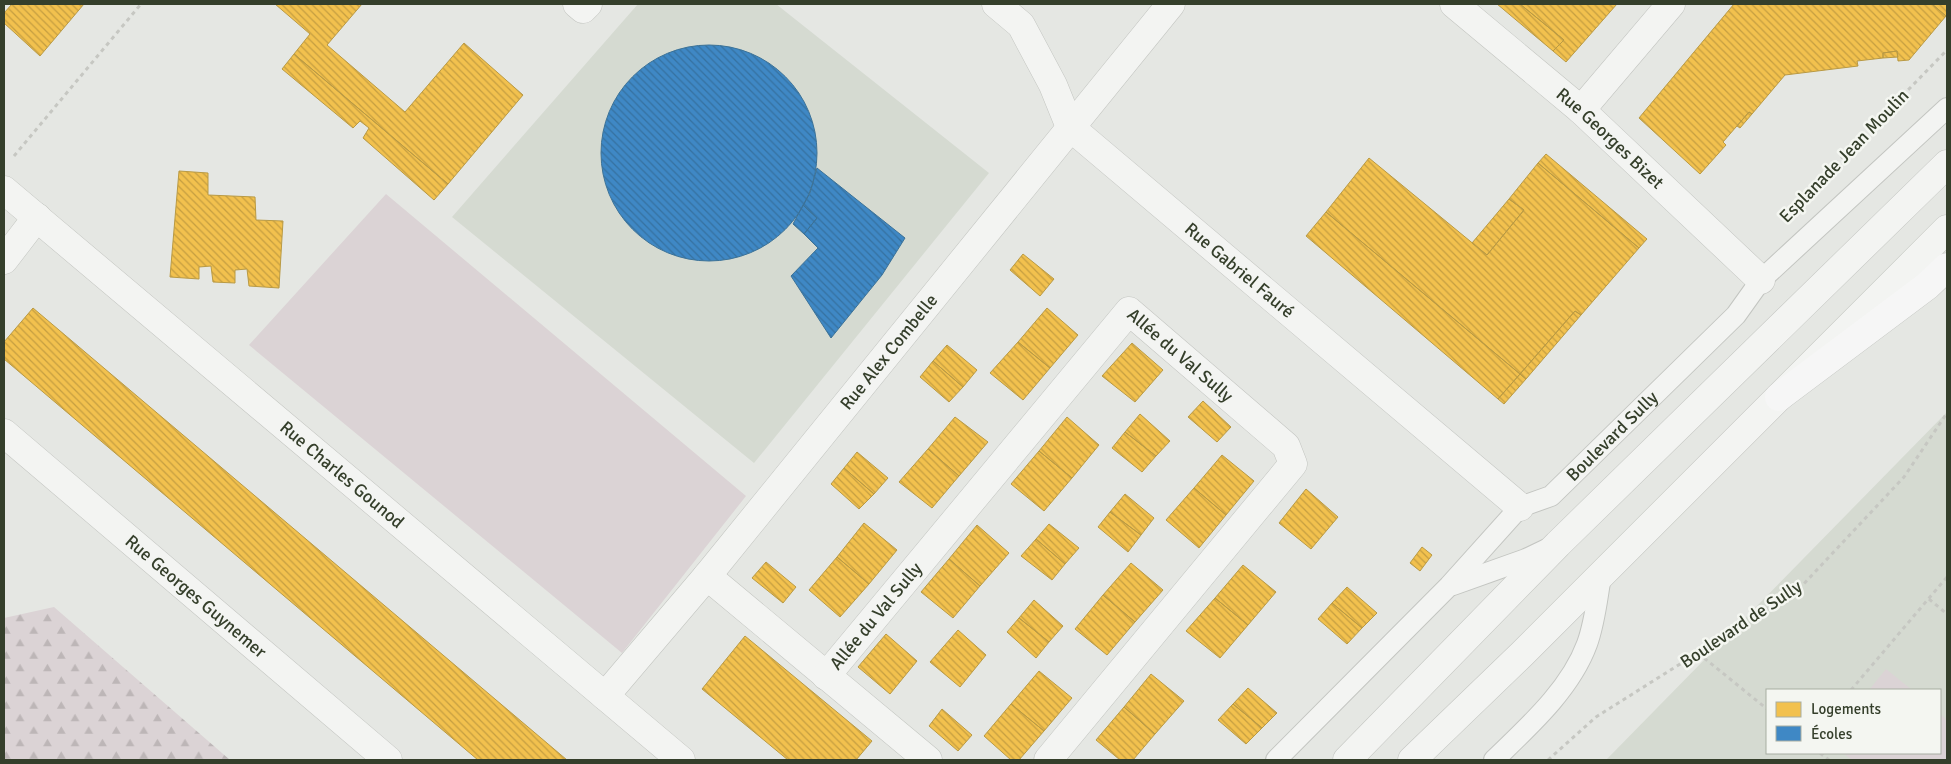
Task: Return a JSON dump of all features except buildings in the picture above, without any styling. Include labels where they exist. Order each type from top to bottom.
[{"type":"main road","points":[[1779,397],[1927,286],[1947,266]]},
{"type":"street","points":[[577,4],[583,9],[588,4]]},
{"type":"street","name":"Rue Gabriel Fauré","points":[[996,4],[1021,25],[1053,85],[1070,127],[1520,507]]},
{"type":"street","name":"Rue Alex Combelle","points":[[605,696],[707,576],[1171,4]]},
{"type":"street","name":"Rue Georges Bizet","points":[[1454,4],[1581,110],[1761,280]]},
{"type":"street","points":[[1581,110],[1671,4]]},
{"type":"street","points":[[1347,760],[1558,544],[1947,164]]},
{"type":"street","name":"Rue Charles Gounod","points":[[4,190],[605,696],[672,758]]},
{"type":"street","points":[[4,260],[36,217]]},
{"type":"street","points":[[1412,760],[1601,576],[1947,229]]},
{"type":"street","name":"Allée du Val Sully","points":[[826,676],[1129,311],[1286,446],[1293,464],[1048,760]]},
{"type":"street","name":"Rue Georges Guynemer","points":[[4,433],[388,760]]},
{"type":"street","name":"Allée du Val Sully","points":[[707,576],[928,760]]},
{"type":"lane","name":"Boulevard Sully","points":[[1276,760],[1449,586],[1520,507],[1552,496],[1736,314],[1761,280],[1947,108]]},
{"type":"lane","points":[[1449,586],[1526,560],[1558,544]]},
{"type":"lane","points":[[1494,760],[1555,697],[1576,666],[1587,645],[1601,576]]},
{"type":"path","points":[[10,161],[141,4]]},
{"type":"path","name":"Esplanade Jean Moulin","points":[[1823,177],[1947,50]]},
{"type":"path","name":"Boulevard de Sully","points":[[1548,760],[1596,717],[1799,589],[1904,477],[1947,413]]},
{"type":"path","points":[[1852,689],[1947,577]]},
{"type":"path","points":[[1928,599],[1947,614]]},
{"type":"path","points":[[1698,653],[1766,709]]},
{"type":"shaded area","points":[[638,4],[776,4],[989,173],[754,463],[452,217]]},
{"type":"shaded area","points":[[1947,412],[1947,760],[1606,760]]},
{"type":"green space","points":[[386,194],[746,496],[622,653],[249,345]]},
{"type":"green space","points":[[54,607],[230,760],[4,760],[4,618]]},
{"type":"green space","points":[[1886,669],[1911,689],[1870,689]]},
{"type":"green space","points":[[1941,715],[1947,720],[1947,760],[1852,760],[1844,754],[1941,754]]}]
